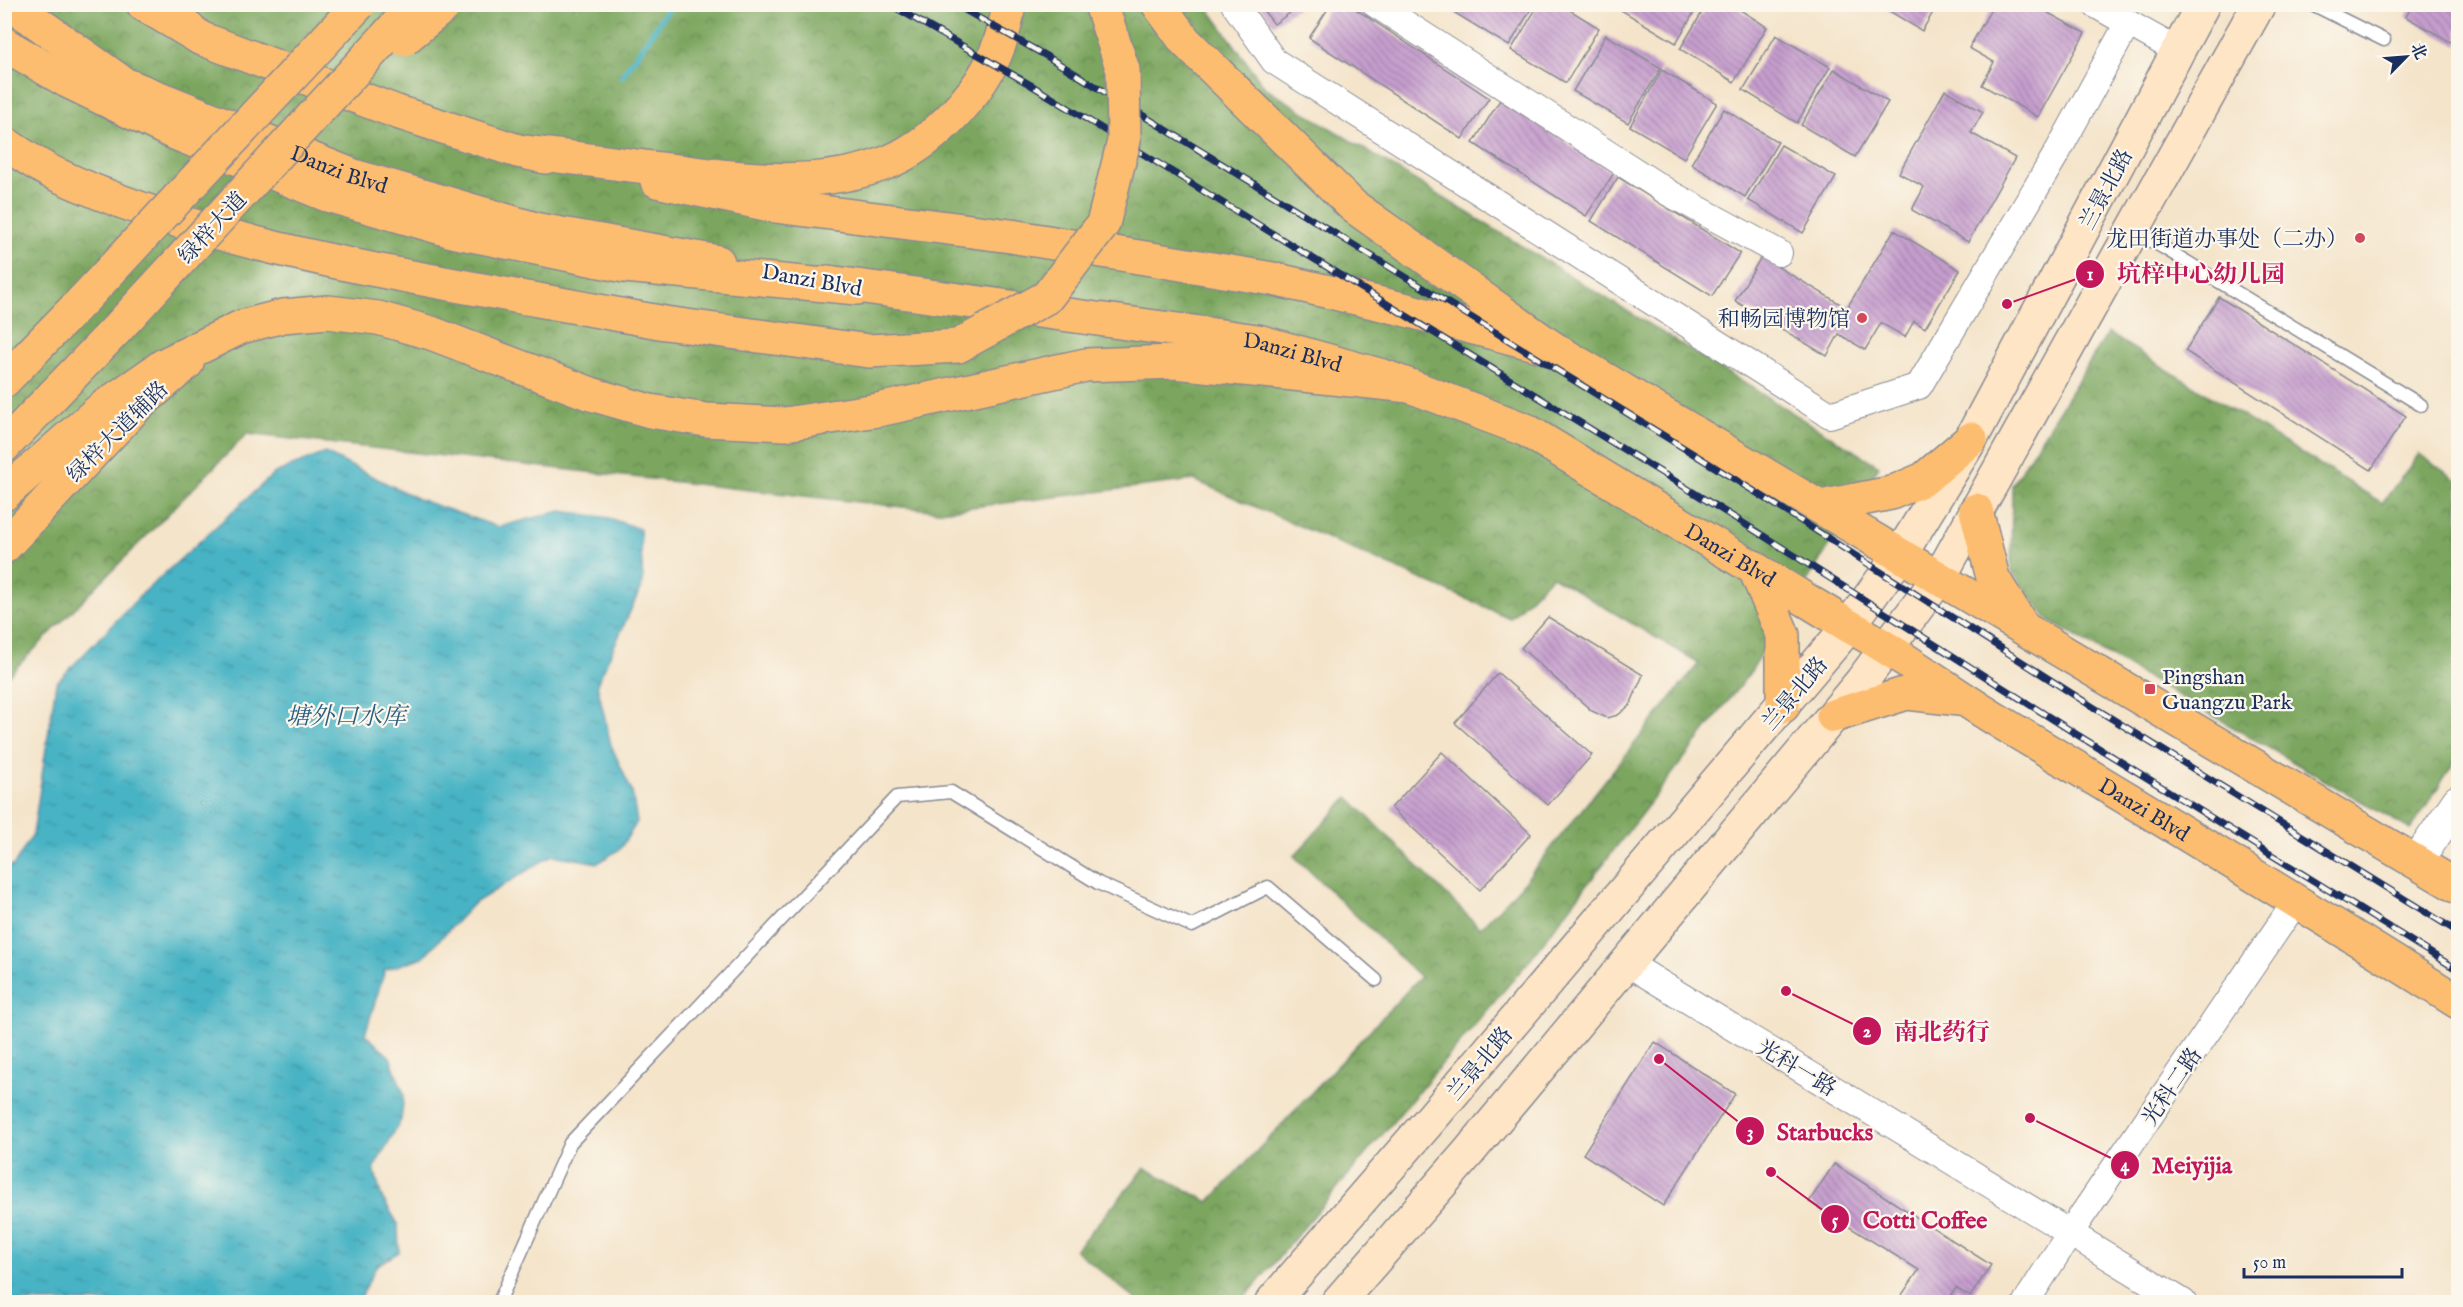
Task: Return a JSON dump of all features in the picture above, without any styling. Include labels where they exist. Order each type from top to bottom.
[{"type":"main road","name":"Danzi Blvd","points":[[12,4],[124,84],[354,176],[539,230],[857,288],[1258,341],[1386,377],[1526,430],[1888,648],[1964,700],[2297,900],[2458,1002]]},
{"type":"main road","points":[[143,4],[200,38],[397,112],[518,151],[775,206],[1011,236],[1273,279],[1399,308],[1554,349]]},
{"type":"main road","points":[[160,4],[200,38]]},
{"type":"main road","points":[[333,33],[349,4]]},
{"type":"main road","name":"绿梓大道","points":[[4,381],[85,298],[359,4]]},
{"type":"main road","points":[[518,151],[728,177],[823,177],[861,170],[891,161],[920,144],[948,122],[974,93],[993,60],[1006,25],[1009,4]]},
{"type":"main road","points":[[4,143],[49,171],[112,198],[202,228],[417,278],[665,323],[869,351],[958,346],[1047,297],[1103,224],[1124,141],[1123,70],[1101,4]]},
{"type":"main road","points":[[1158,4],[1185,41],[1353,206],[1554,349],[2458,887]]},
{"type":"main road","name":"兰景北路","points":[[1272,1302],[1430,1120],[1850,626],[1900,555],[1979,425],[2204,4]]},
{"type":"main road","name":"兰景北路","points":[[1338,1302],[1476,1144],[1833,716],[1940,578],[2020,430],[2259,4]]},
{"type":"main road","name":"绿梓大道","points":[[4,446],[116,330],[324,105],[435,5]]},
{"type":"main road","points":[[4,44],[67,81],[170,131],[327,195],[452,231],[625,266],[857,288]]},
{"type":"main road","points":[[4,494],[111,402],[164,365],[241,327],[283,316],[328,312],[378,318],[431,333],[591,394],[650,411],[706,420],[785,424],[878,410],[1086,365],[1175,362],[1410,386]]},
{"type":"main road","name":"绿梓大道辅路","points":[[4,547],[136,407],[184,365],[241,327]]},
{"type":"main road","points":[[1821,507],[1891,494],[1924,479],[1979,425],[2020,430]]},
{"type":"main road","points":[[1976,510],[1993,578],[2023,628]]},
{"type":"main road","points":[[1754,567],[1783,635],[1783,706]]},
{"type":"main road","points":[[1833,716],[1906,693],[1964,700]]},
{"type":"street","points":[[1234,4],[1274,61],[1830,415],[1919,386],[2058,150],[2128,23]]},
{"type":"street","points":[[1375,4],[1669,193],[1779,253]]},
{"type":"street","points":[[2094,4],[2178,51]]},
{"type":"street","points":[[2417,861],[2458,801]]},
{"type":"street","name":"光科二路","points":[[2026,1302],[2070,1233],[2297,900]]},
{"type":"street","name":"光科一路","points":[[1627,963],[2183,1302]]},
{"type":"lane","points":[[2312,4],[2385,40]]},
{"type":"lane","points":[[2132,231],[2164,248],[2421,405]]},
{"type":"lane","points":[[499,1302],[570,1143],[897,796],[951,792],[1098,883],[1192,926],[1268,887],[1376,980]]},
{"type":"green space","points":[[5,5],[1206,5],[1265,88],[1879,466],[1751,671],[1528,962],[1241,1302],[1139,1302],[1075,1250],[1145,1168],[1209,1202],[1420,977],[1294,856],[1348,797],[1480,928],[1520,887],[1699,663],[1552,576],[1510,618],[1194,480],[939,511],[247,434],[5,679]]},
{"type":"green space","points":[[2108,333],[2382,503],[2419,454],[2458,481],[2458,756],[2411,830],[2049,621],[2011,571],[2012,485]]},
{"type":"water","name":"塘外口水库","points":[[325,453],[418,499],[498,527],[561,511],[609,518],[640,529],[643,583],[597,684],[611,745],[632,792],[637,822],[620,849],[598,863],[552,855],[473,904],[423,957],[385,970],[365,1034],[390,1057],[404,1095],[401,1120],[374,1168],[381,1196],[398,1224],[399,1252],[376,1266],[359,1302],[5,1302],[5,868],[14,865],[33,834],[56,683],[142,594],[275,473]]},
{"type":"building","points":[[1331,4],[1348,4],[1489,98],[1462,139],[1309,38]]},
{"type":"building","points":[[1440,4],[1454,4],[1450,11]]},
{"type":"building","points":[[1460,4],[1534,4],[1509,46],[1455,13]]},
{"type":"building","points":[[1539,4],[1560,4],[1599,28],[1566,83],[1511,50]]},
{"type":"building","points":[[1625,4],[1699,4],[1676,43],[1621,10]]},
{"type":"building","points":[[1707,4],[1731,4],[1767,27],[1734,82],[1680,49]]},
{"type":"building","points":[[1878,4],[1938,4],[1922,31]]},
{"type":"building","points":[[1994,4],[2044,4],[2041,9],[2085,33],[2038,117],[1982,85],[1994,62],[1969,48]]},
{"type":"building","points":[[2413,4],[2458,4],[2458,46],[2406,17]]},
{"type":"building","points":[[1259,5],[1301,5],[1274,24]]},
{"type":"building","points":[[1606,35],[1661,68],[1628,123],[1573,91]]},
{"type":"building","points":[[1776,35],[1830,67],[1797,123],[1743,90]]},
{"type":"building","points":[[1834,69],[1888,102],[1855,157],[1801,125]]},
{"type":"building","points":[[1662,70],[1717,103],[1684,158],[1630,126]]},
{"type":"building","points":[[1945,90],[1983,112],[1971,133],[2015,158],[1968,242],[1912,210],[1924,187],[1899,173]]},
{"type":"building","points":[[1500,100],[1614,173],[1586,216],[1473,143]]},
{"type":"building","points":[[1724,109],[1778,142],[1745,197],[1691,164]]},
{"type":"building","points":[[1781,145],[1836,177],[1803,233],[1748,200]]},
{"type":"building","points":[[1618,177],[1740,253],[1712,296],[1591,221]]},
{"type":"building","points":[[1894,230],[1960,270],[1925,328],[1914,321],[1905,337],[1881,323],[1865,350],[1839,334],[1827,356],[1735,301],[1761,257],[1847,308]]},
{"type":"building","points":[[2219,297],[2406,416],[2371,470],[2185,351]]},
{"type":"building","points":[[1548,617],[1643,675],[1630,705],[1618,715],[1607,718],[1592,711],[1521,648]]},
{"type":"building","points":[[1498,673],[1592,755],[1548,805],[1455,723]]},
{"type":"building","points":[[1442,752],[1531,834],[1480,890],[1391,808]]},
{"type":"building","points":[[1655,1042],[1735,1094],[1663,1206],[1583,1154]]},
{"type":"building","points":[[1834,1164],[1991,1265],[1970,1297],[1956,1288],[1947,1302],[1897,1302],[1919,1270],[1809,1202]]},
{"type":"waterway","points":[[622,76],[672,4]]},
{"type":"railway","points":[[889,4],[1031,85],[1740,521],[2076,734],[2458,970]]},
{"type":"railway","points":[[954,4],[1048,57],[1757,493],[2093,707],[2458,932]]},
{"type":"place","name":"龙田街道办事处（二办）","points":[[2360,238]]},
{"type":"place","name":"坑梓中心幼儿园","points":[[2007,304]]},
{"type":"place","name":"和畅园博物馆","points":[[1862,318]]},
{"type":"place","name":"Pingshan Guangzu Park","points":[[2150,689]]},
{"type":"place","name":"南北药行","points":[[1786,991]]},
{"type":"place","name":"Starbucks","points":[[1659,1059]]},
{"type":"place","name":"Meiyijia","points":[[2030,1118]]},
{"type":"place","name":"Cotti Coffee","points":[[1771,1172]]}]
